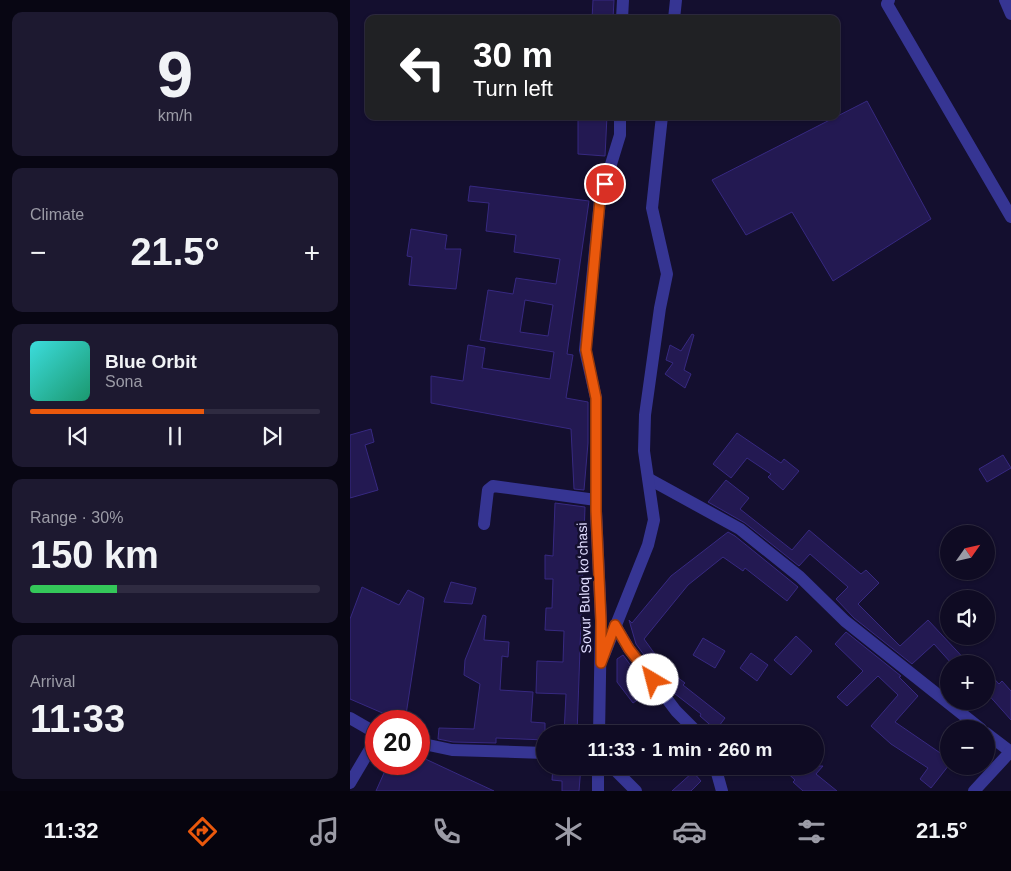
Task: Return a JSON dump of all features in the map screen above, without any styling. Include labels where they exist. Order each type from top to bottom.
[{"type":"street","points":[[622,15],[623,0]]},
{"type":"street","points":[[674,15],[676,0]]},
{"type":"street","points":[[889,0],[887,4],[1011,217]]},
{"type":"street","points":[[1005,0],[1011,14]]},
{"type":"street","name":"Sovur Buloq koʻchasi","points":[[599,725],[601,621],[596,500],[596,398],[586,350],[600,200],[620,135],[620,120]]},
{"type":"street","points":[[601,663],[648,545],[654,520],[644,451],[645,415],[660,308],[667,274],[652,208],[662,120]]},
{"type":"street","points":[[649,479],[740,529],[800,577],[845,621],[970,720]]},
{"type":"street","points":[[484,524],[488,490],[493,486],[596,500]]},
{"type":"street","points":[[615,625],[629,649],[676,711],[690,725]]},
{"type":"street","points":[[350,718],[365,727]]},
{"type":"street","points":[[974,791],[1011,752],[995,740]]},
{"type":"street","points":[[430,745],[452,750],[536,753]]},
{"type":"street","points":[[350,783],[365,758]]},
{"type":"street","points":[[598,775],[598,791]]},
{"type":"street","points":[[620,775],[636,791]]},
{"type":"street","points":[[718,775],[722,791]]},
{"type":"building","points":[[593,0],[614,0],[613,15],[592,15]]},
{"type":"building","points":[[867,101],[931,219],[833,281],[792,212],[746,235],[712,180],[830,120],[840,120],[840,115]]},
{"type":"building","points":[[578,120],[607,120],[605,156],[578,154]]},
{"type":"building","points":[[470,186],[589,201],[567,354],[573,355],[566,398],[588,402],[588,443],[584,490],[574,489],[571,429],[431,403],[431,376],[463,381],[468,345],[485,348],[482,368],[550,379],[554,352],[480,340],[488,290],[513,294],[516,278],[556,284],[560,259],[514,252],[516,235],[486,231],[489,203],[468,201]],"holes":[[[525,300],[553,305],[548,336],[520,332]]]},
{"type":"building","points":[[411,229],[447,235],[445,249],[461,249],[456,289],[409,285],[412,257],[407,256]]},
{"type":"building","points":[[692,334],[694,335],[684,370],[691,374],[685,388],[665,374],[673,363],[666,360],[670,345],[681,351]]},
{"type":"building","points":[[371,429],[374,442],[365,445],[378,490],[350,498],[350,435]]},
{"type":"building","points":[[737,433],[781,463],[784,459],[799,471],[783,490],[768,477],[771,474],[747,458],[731,478],[713,464]]},
{"type":"building","points":[[1003,455],[1011,468],[987,482],[979,469]]},
{"type":"building","points":[[726,480],[749,498],[740,509],[792,550],[809,530],[861,574],[866,570],[879,583],[858,604],[900,646],[928,620],[940,633],[940,645],[951,645],[961,655],[944,655],[934,644],[912,664],[854,618],[836,599],[848,587],[810,554],[799,566],[745,523],[708,502]]},
{"type":"building","points":[[555,503],[585,507],[577,725],[564,725],[566,694],[536,693],[537,661],[563,662],[564,631],[545,630],[546,608],[552,608],[553,579],[545,579],[545,555],[553,556]]},
{"type":"building","points":[[728,532],[798,587],[787,601],[745,568],[743,571],[723,557],[688,585],[644,639],[665,668],[685,683],[683,685],[725,718],[720,725],[710,725],[700,716],[701,714],[670,690],[636,644],[629,620],[632,623],[671,576]]},
{"type":"building","points":[[451,582],[476,588],[472,604],[444,602]]},
{"type":"building","points":[[362,587],[399,605],[408,590],[424,598],[407,710],[376,710],[350,699],[350,619]]},
{"type":"building","points":[[483,615],[486,616],[484,640],[509,642],[508,657],[502,656],[500,690],[533,692],[531,722],[545,723],[545,725],[536,725],[536,740],[496,738],[496,743],[453,742],[438,739],[439,728],[474,729],[480,684],[464,675],[465,660]]},
{"type":"building","points":[[846,632],[901,676],[899,677],[918,696],[895,722],[940,753],[941,775],[931,788],[920,779],[928,768],[891,744],[871,726],[898,695],[878,676],[847,706],[837,697],[863,671],[835,644]]},
{"type":"building","points":[[796,636],[812,651],[791,675],[774,660]]},
{"type":"building","points":[[703,638],[725,651],[715,668],[693,655]]},
{"type":"building","points":[[751,653],[768,665],[757,681],[740,668]]},
{"type":"building","points":[[623,655],[650,691],[633,703],[617,682],[617,659]]},
{"type":"building","points":[[995,680],[999,684],[1002,681],[1011,691],[1011,720],[995,702]]},
{"type":"building","points":[[430,761],[494,791],[376,791],[383,775],[430,775]]},
{"type":"building","points":[[552,775],[580,775],[579,791],[562,791],[562,781],[552,780]]},
{"type":"building","points":[[690,775],[696,775],[701,781],[691,791],[672,791]]},
{"type":"building","points":[[790,775],[817,775],[837,791],[803,791],[793,782],[795,780]]},
{"type":"route","points":[[605,184],[600,200],[586,350],[596,398],[596,511],[601,663],[615,625],[629,649],[653,680]]}]
